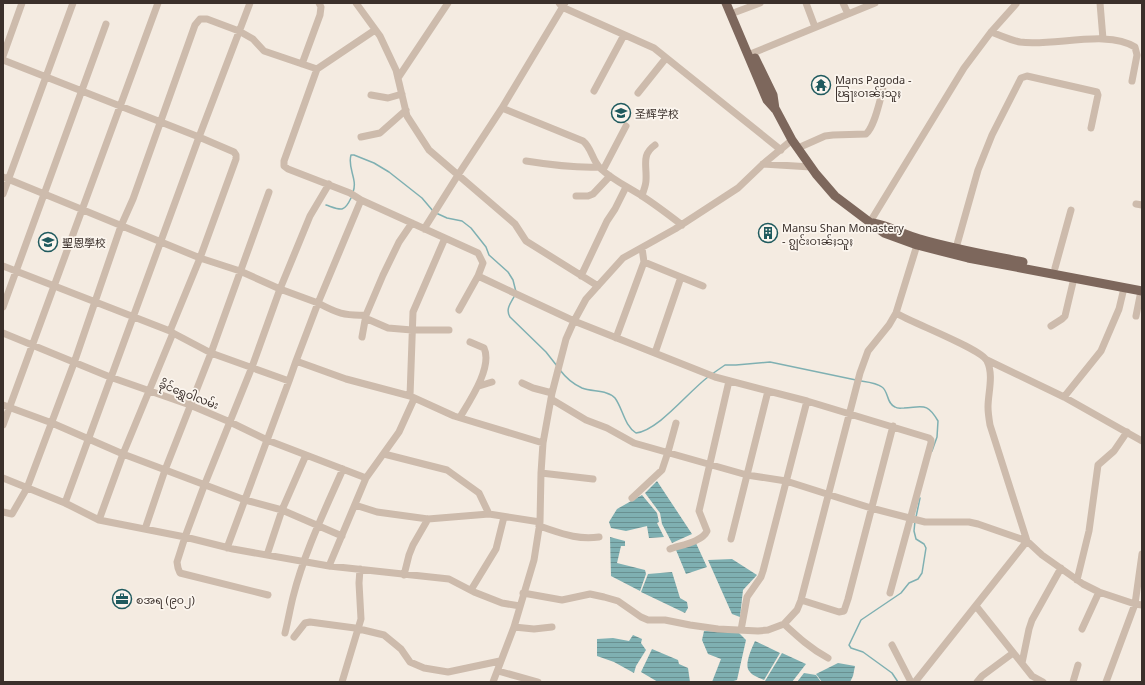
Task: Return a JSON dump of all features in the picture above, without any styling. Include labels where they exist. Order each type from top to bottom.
[{"type":"main road","points":[[726,3],[750,54]]},
{"type":"main road","points":[[732,3],[767,100],[776,110],[792,140],[816,174],[835,196],[884,233],[917,245],[968,258],[1124,288],[1142,289]]},
{"type":"main road","points":[[871,222],[887,226],[919,239],[1055,268],[1142,289]]},
{"type":"street","points":[[3,56],[22,3]]},
{"type":"street","points":[[3,194],[6,178],[46,77],[73,3]]},
{"type":"street","points":[[3,426],[6,406],[32,345],[158,3]]},
{"type":"street","points":[[65,503],[110,377],[250,3]]},
{"type":"street","points":[[302,64],[320,16],[321,7],[319,3]]},
{"type":"street","points":[[356,3],[380,36],[398,78],[407,116],[429,150],[515,224],[526,241],[598,286]]},
{"type":"street","points":[[398,78],[448,3]]},
{"type":"street","points":[[736,12],[760,3]]},
{"type":"street","points":[[806,3],[814,27]]},
{"type":"street","points":[[843,3],[848,14]]},
{"type":"street","points":[[750,54],[876,3]]},
{"type":"street","points":[[1100,3],[1103,38]]},
{"type":"street","points":[[424,230],[502,108],[562,4],[654,48],[781,150]]},
{"type":"street","points":[[871,222],[964,68],[991,32],[1016,4]]},
{"type":"street","points":[[3,512],[12,514],[28,488],[74,363],[121,226],[133,200],[195,25],[200,20],[207,19],[239,31],[253,39],[264,51],[317,69]]},
{"type":"street","points":[[3,307],[106,24]]},
{"type":"street","points":[[375,30],[317,69],[284,161],[284,166],[288,169],[356,196],[424,230],[478,253],[483,263],[478,276],[459,310]]},
{"type":"street","points":[[991,32],[1020,42],[1103,38],[1127,43],[1135,47],[1137,55],[1132,81]]},
{"type":"street","points":[[594,91],[624,34]]},
{"type":"street","points":[[638,92],[666,58]]},
{"type":"street","points":[[3,60],[199,137],[234,152],[236,155],[236,159],[200,258],[99,520]]},
{"type":"street","points":[[956,248],[978,170],[992,134],[1021,78],[1027,76],[1097,92],[1098,95],[1091,128]]},
{"type":"street","points":[[798,148],[825,136],[866,134],[869,132],[883,90]]},
{"type":"street","points":[[371,95],[388,98],[402,94]]},
{"type":"street","points":[[502,108],[582,141],[589,148],[592,158],[601,169],[682,225]]},
{"type":"street","points":[[361,137],[380,132],[406,110]]},
{"type":"street","points":[[601,169],[626,126]]},
{"type":"street","points":[[493,682],[514,627],[534,560],[539,524],[543,443],[556,375],[566,339],[586,299],[623,258],[682,225],[738,188],[763,164],[792,140]]},
{"type":"street","points":[[642,196],[646,183],[645,157],[649,150],[655,145]]},
{"type":"street","points":[[526,161],[577,168],[601,169]]},
{"type":"street","points":[[763,164],[811,166]]},
{"type":"street","points":[[576,196],[588,196],[593,194],[610,176]]},
{"type":"street","points":[[6,178],[200,258],[240,271],[280,289],[318,303],[338,313],[366,317],[388,328],[412,330],[449,330]]},
{"type":"street","points":[[268,595],[180,573],[178,562],[185,537],[204,486],[252,367],[280,289],[310,216],[329,184]]},
{"type":"street","points":[[581,276],[604,227],[626,187]]},
{"type":"street","points":[[145,528],[165,470],[211,353],[269,192]]},
{"type":"street","points":[[227,548],[356,196]]},
{"type":"street","points":[[1055,268],[1071,210]]},
{"type":"street","points":[[362,337],[366,317],[399,242],[412,223]]},
{"type":"street","points":[[329,566],[366,478],[399,432],[412,397],[413,312],[445,238]]},
{"type":"street","points":[[523,593],[562,600],[590,594],[604,596],[618,601],[641,617],[648,620],[664,620],[718,629],[768,630],[784,624],[797,610],[801,600],[848,414],[868,351],[889,325],[896,313],[917,245]]},
{"type":"street","points":[[616,338],[644,262],[642,248]]},
{"type":"street","points":[[644,262],[703,286]]},
{"type":"street","points":[[3,266],[171,332],[211,353],[289,381]]},
{"type":"street","points":[[478,276],[574,321],[711,375],[807,401],[929,438],[931,440],[914,519],[890,593]]},
{"type":"street","points":[[655,353],[681,277]]},
{"type":"street","points":[[1051,326],[1065,316],[1074,278]]},
{"type":"street","points":[[1064,397],[1101,351],[1118,309],[1124,288]]},
{"type":"street","points":[[1136,316],[1142,289]]},
{"type":"street","points":[[896,313],[951,339],[981,355],[987,360],[1064,397],[1142,441]]},
{"type":"street","name":"ခိုင်ရွှေဝါလမ်း","points":[[3,333],[110,377],[190,405],[267,440],[366,478]]},
{"type":"street","points":[[460,418],[479,386],[485,363],[484,348],[470,342]]},
{"type":"street","points":[[987,360],[990,372],[988,408],[990,425],[1027,541]]},
{"type":"street","points":[[296,361],[346,380],[412,397],[460,418],[543,443]]},
{"type":"street","points":[[670,549],[699,539],[707,531],[699,511],[729,381]]},
{"type":"street","points":[[479,386],[492,382]]},
{"type":"street","points":[[522,383],[551,396],[586,420],[607,428],[634,443],[747,475],[786,481],[828,493],[871,508],[925,522],[969,522],[1027,541],[1042,555],[1083,584],[1099,592],[1138,604]]},
{"type":"street","points":[[731,539],[768,391]]},
{"type":"street","points":[[741,630],[747,596],[761,577],[763,571],[807,401]]},
{"type":"street","points":[[6,406],[52,423],[204,486],[245,500],[282,510],[342,536]]},
{"type":"street","points":[[632,498],[662,470],[676,423]]},
{"type":"street","points":[[801,600],[839,612],[844,611],[893,426]]},
{"type":"street","points":[[1077,580],[1089,530],[1098,465],[1114,451],[1127,432]]},
{"type":"street","points":[[384,454],[447,470],[479,493],[489,514]]},
{"type":"street","points":[[267,555],[282,510],[306,455]]},
{"type":"street","points":[[285,633],[293,596],[305,562],[318,526],[343,469]]},
{"type":"street","points":[[541,473],[592,479]]},
{"type":"street","points":[[3,478],[65,503],[99,520],[145,528],[227,548],[305,562],[449,579],[502,603],[520,606]]},
{"type":"street","points":[[355,505],[377,512],[428,519],[489,514],[539,524],[577,538],[584,539],[599,537]]},
{"type":"street","points":[[471,590],[496,549],[504,517]]},
{"type":"street","points":[[404,574],[408,555],[428,519]]},
{"type":"street","points":[[915,682],[1027,541]]},
{"type":"street","points":[[1106,682],[1138,604],[1142,554]]},
{"type":"street","points":[[1022,663],[1032,620],[1061,568]]},
{"type":"street","points":[[342,682],[361,619],[359,583],[360,569]]},
{"type":"street","points":[[1082,630],[1099,592]]},
{"type":"street","points":[[976,606],[1032,676],[1043,682]]},
{"type":"street","points":[[294,637],[304,623],[310,622],[357,629],[384,635],[400,649],[410,662],[424,668],[448,672],[500,661]]},
{"type":"street","points":[[784,624],[802,641],[828,658]]},
{"type":"street","points":[[514,627],[534,629],[552,627]]},
{"type":"street","points":[[892,645],[911,682]]},
{"type":"street","points":[[977,682],[982,676],[1013,653]]},
{"type":"street","points":[[1073,682],[1078,665]]},
{"type":"street","points":[[498,671],[538,682]]},
{"type":"water","points":[[657,481],[692,534],[672,543],[662,524],[660,513],[645,493]]},
{"type":"water","points":[[642,495],[657,513],[659,522],[657,523],[664,537],[649,538],[647,526],[626,531],[611,528],[609,522],[617,509]]},
{"type":"water","points":[[610,537],[625,541],[625,546],[621,546],[617,563],[645,570],[646,574],[640,591],[611,576]]},
{"type":"water","points":[[695,541],[707,567],[686,574],[676,550]]},
{"type":"water","points":[[732,559],[757,575],[743,590],[740,617],[732,614],[708,560]]},
{"type":"water","points":[[672,572],[680,598],[687,602],[688,608],[685,613],[641,592],[648,574]]},
{"type":"water","points":[[704,631],[738,632],[746,640],[737,680],[730,682],[712,682],[721,659],[708,654],[702,640]]},
{"type":"water","points":[[633,635],[642,639],[641,643],[646,650],[636,666],[634,673],[614,662],[597,656],[597,639],[613,638],[629,641]]},
{"type":"water","points":[[755,641],[780,653],[764,680],[753,675],[747,666]]},
{"type":"water","points":[[652,649],[678,660],[679,664],[688,668],[690,682],[658,682],[641,672]]},
{"type":"water","points":[[782,653],[806,664],[792,682],[765,681]]},
{"type":"water","points":[[838,663],[855,666],[850,682],[822,682],[816,674]]},
{"type":"water","points":[[804,673],[816,675],[821,682],[797,682]]},
{"type":"waterway","points":[[353,192],[354,183],[350,164],[351,155],[374,163],[389,172],[422,198],[433,211]]},
{"type":"waterway","points":[[326,205],[342,209],[351,198]]},
{"type":"waterway","points":[[436,213],[447,218],[462,221],[471,228],[486,247],[489,255],[508,272],[513,280],[516,292]]},
{"type":"waterway","points":[[515,295],[508,309],[510,317],[546,352],[557,366]]},
{"type":"waterway","points":[[712,374],[725,365],[770,362],[856,380]]},
{"type":"waterway","points":[[560,370],[565,376],[579,386],[612,395],[618,402],[629,426],[636,433],[645,430],[664,418],[708,377]]},
{"type":"waterway","points":[[861,381],[882,387],[886,392],[890,403],[896,408],[924,407],[931,411],[938,421],[937,437],[932,451]]},
{"type":"waterway","points":[[916,517],[920,498]]},
{"type":"waterway","points":[[898,682],[892,673],[863,652],[851,648],[849,645],[861,620],[901,593],[909,583],[918,579],[922,573],[926,548],[924,544],[916,539],[914,531],[915,521]]},
{"type":"place","name":"Mans Pagoda - ၽြႃးဝၢၼ်ႈသူႈ","points":[[821,85]]},
{"type":"place","name":"圣辉学校","points":[[621,113]]},
{"type":"place","name":"Mansu Shan Monastery - ၵျွင်းဝၢၼ်ႈသူႈ","points":[[768,233]]},
{"type":"place","name":"聖恩學校","points":[[48,242]]},
{"type":"place","name":"စအရ (၉၀၂)","points":[[122,599]]}]
